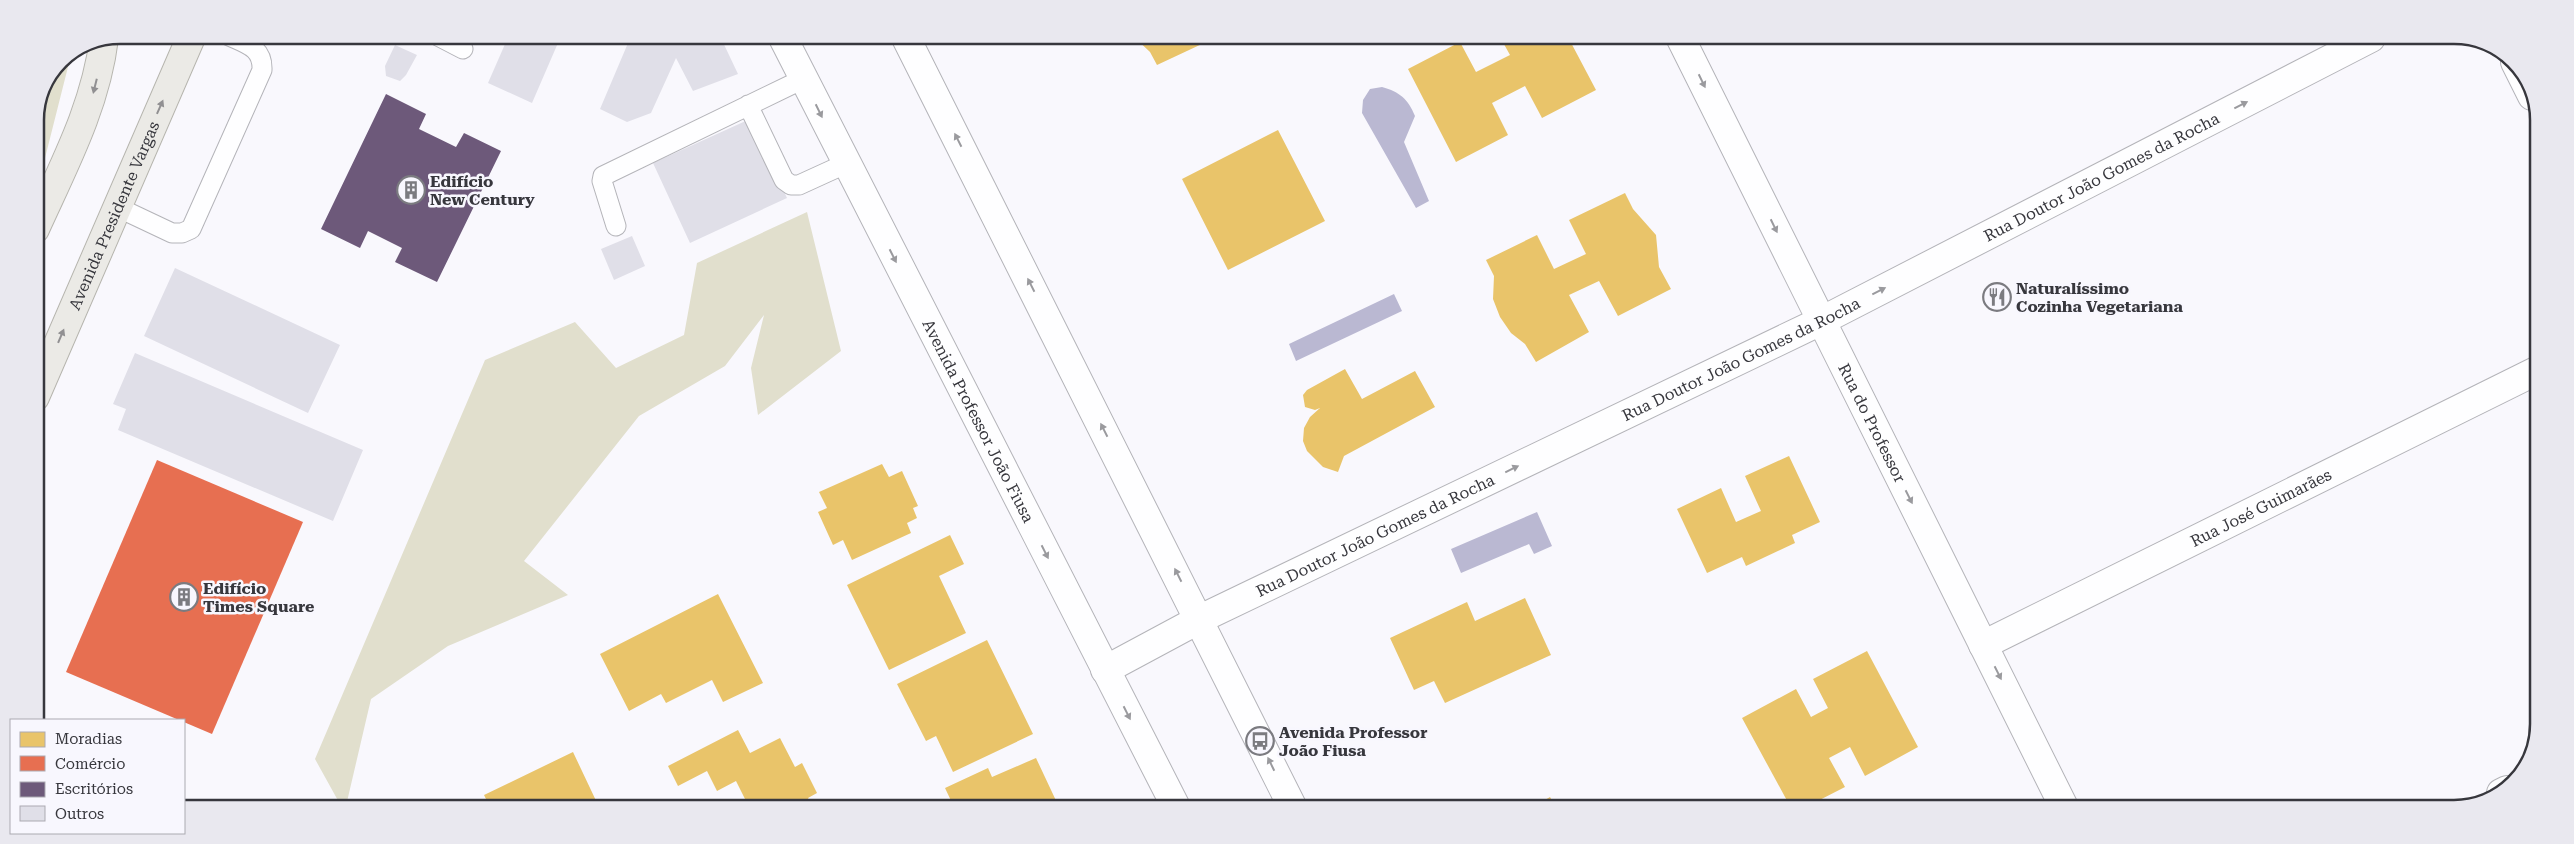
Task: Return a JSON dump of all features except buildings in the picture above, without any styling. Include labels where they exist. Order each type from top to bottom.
[{"type":"main road","name":"Avenida Presidente Vargas","points":[[44,376],[188,44]]},
{"type":"main road","points":[[44,209],[87,114],[95,86],[103,46]]},
{"type":"street","name":"Avenida Professor João Fiusa","points":[[786,44],[845,164],[1172,800]]},
{"type":"street","points":[[910,44],[1200,619],[1289,800]]},
{"type":"street","name":"Rua do Professor","points":[[1683,44],[2061,800]]},
{"type":"street","name":"Rua Doutor João Gomes da Rocha","points":[[1105,670],[1200,619],[1821,321],[2359,44]]},
{"type":"street","name":"Rua José Guimarães","points":[[1983,645],[2530,374]]},
{"type":"lane","points":[[117,207],[172,233],[182,233],[191,229],[262,70],[263,60],[256,48],[247,44]]},
{"type":"lane","points":[[455,44],[463,48]]},
{"type":"lane","points":[[616,226],[602,181],[603,176],[803,79]]},
{"type":"lane","points":[[748,105],[784,180],[791,185],[799,185],[845,164]]},
{"type":"shaded area","points":[[69,63],[44,162],[45,105],[56,77]]},
{"type":"shaded area","points":[[807,212],[841,351],[758,415],[751,368],[764,315],[725,366],[639,416],[524,561],[568,595],[448,646],[371,699],[347,800],[338,800],[315,759],[485,360],[575,322],[616,368],[684,335],[697,263]]},
{"type":"water","points":[[1382,87],[1394,91],[1403,97],[1415,116],[1404,142],[1429,201],[1416,208],[1362,113],[1363,100],[1370,89]]},
{"type":"water","points":[[1394,294],[1402,311],[1296,361],[1289,344]]},
{"type":"water","points":[[1537,512],[1552,546],[1534,554],[1529,544],[1461,573],[1451,549]]},
{"type":"place","name":"Edifício New Century","points":[[411,190]]},
{"type":"place","name":"Naturalíssimo Cozinha Vegetariana","points":[[1997,297]]},
{"type":"place","name":"Edifício Times Square","points":[[184,597]]},
{"type":"place","name":"Avenida Professor João Fiusa","points":[[1260,741]]}]
